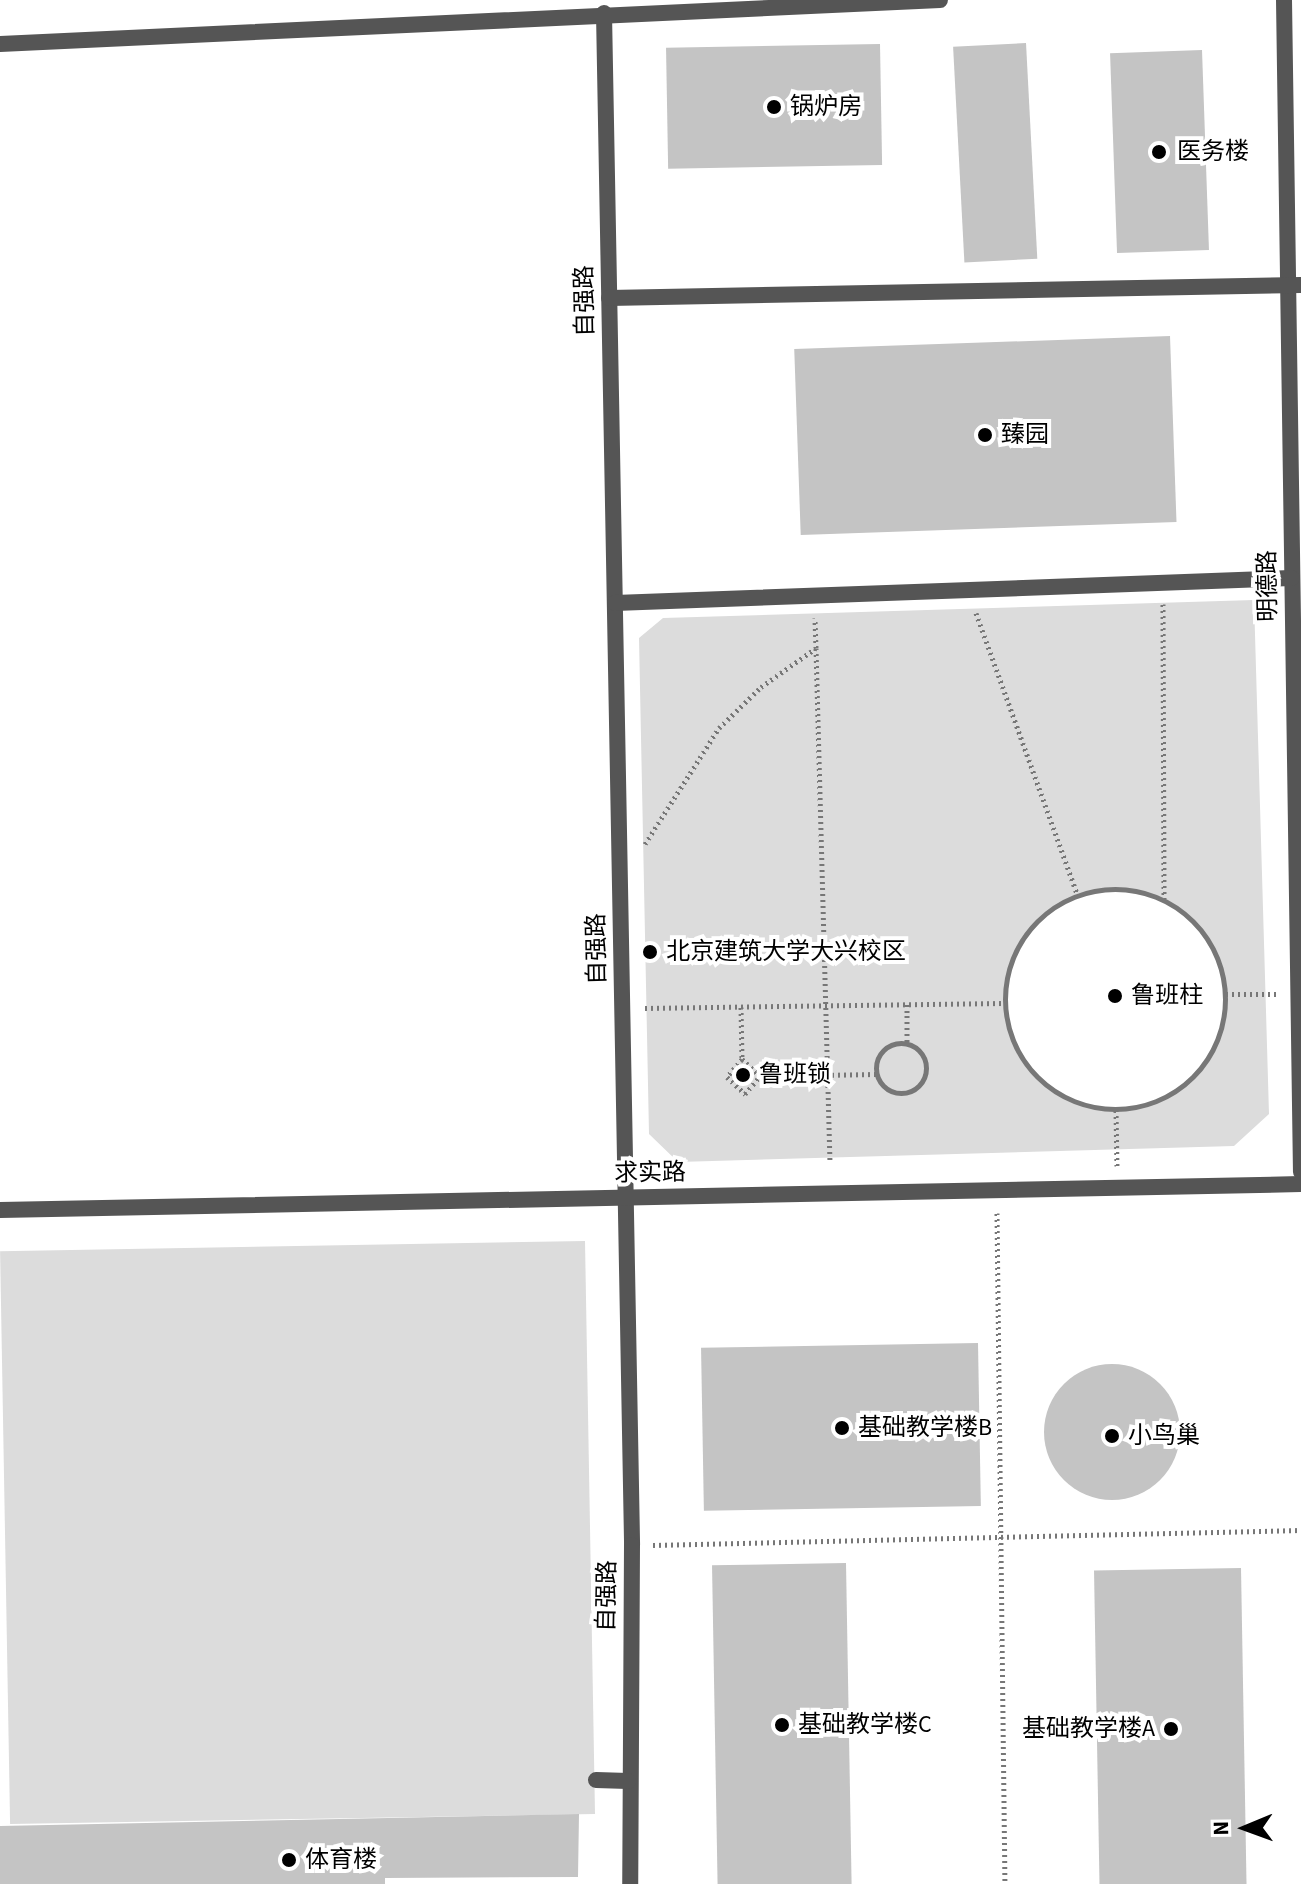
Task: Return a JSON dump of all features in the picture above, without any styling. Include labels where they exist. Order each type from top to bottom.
[{"type":"street","points":[[0,44],[604,13],[940,0]]},
{"type":"street","name":"明德路","points":[[1284,0],[1295,285],[1292,578],[1297,625],[1297,994],[1301,1172]]},
{"type":"street","name":"自强路","points":[[604,13],[632,1545],[628,1781],[630,1884]]},
{"type":"street","points":[[609,298],[1295,285]]},
{"type":"street","points":[[615,603],[1292,578]]},
{"type":"street","name":"求实路","points":[[0,1210],[1301,1184]]},
{"type":"street","points":[[596,1780],[628,1781]]},
{"type":"path","points":[[1163,583],[1164,899]]},
{"type":"path","points":[[967,590],[1077,894]]},
{"type":"path","points":[[814,596],[830,1162]]},
{"type":"path","points":[[642,850],[719,728],[761,687],[816,648]]},
{"type":"path","points":[[1106,888],[1164,899],[1208,938],[1221,965],[1226,994],[1217,1040],[1207,1061],[1183,1087],[1151,1104],[1116,1110],[1083,1106],[1044,1083],[1027,1067],[1011,1037],[1004,1003],[1009,969],[1023,937],[1047,911],[1077,894],[1106,888]]},
{"type":"path","points":[[1226,994],[1297,994]]},
{"type":"path","points":[[622,1008],[1004,1003]]},
{"type":"path","points":[[907,1004],[907,1043]]},
{"type":"path","points":[[741,1007],[742,1059],[727,1077],[745,1094],[760,1076]]},
{"type":"path","points":[[877,1074],[883,1051],[907,1043]]},
{"type":"path","points":[[742,1059],[760,1076],[877,1074],[893,1092],[916,1088],[927,1067],[921,1052],[907,1043]]},
{"type":"path","points":[[1116,1110],[1118,1187]]},
{"type":"path","points":[[997,1190],[1005,1884]]},
{"type":"path","points":[[632,1545],[1301,1530]]},
{"type":"shaded area","points":[[1254,600],[1269,1114],[1234,1146],[678,1162],[649,1134],[639,638],[663,618]],"holes":[[[1106,888],[1164,899],[1189,916],[1221,964],[1226,994],[1222,1029],[1207,1061],[1183,1087],[1151,1104],[1116,1110],[1083,1106],[1052,1091],[1027,1067],[1011,1037],[1004,1003],[1009,969],[1023,937],[1047,911],[1077,894]]]},
{"type":"shaded area","points":[[585,1241],[595,1814],[10,1824],[0,1251]]},
{"type":"building","points":[[1026,43],[1037,259],[964,263],[953,47]]},
{"type":"building","name":"锅炉房","points":[[880,44],[882,165],[668,169],[666,48]]},
{"type":"building","name":"医务楼","points":[[1202,50],[1209,250],[1117,253],[1110,53]]},
{"type":"building","name":"臻园","points":[[1170,336],[1176,522],[801,535],[794,349]]},
{"type":"building","name":"基础教学楼B","points":[[978,1343],[981,1506],[704,1511],[701,1348]]},
{"type":"building","name":"小鸟巢","points":[[1112,1364],[1138,1369],[1160,1384],[1175,1406],[1180,1432],[1175,1458],[1160,1480],[1138,1495],[1112,1500],[1086,1495],[1064,1480],[1049,1458],[1044,1432],[1049,1406],[1064,1384],[1086,1369]]},
{"type":"building","name":"基础教学楼C","points":[[846,1563],[852,1884],[718,1884],[712,1565]]},
{"type":"building","name":"基础教学楼A","points":[[1241,1568],[1247,1884],[1099,1884],[1094,1571]]},
{"type":"building","name":"体育楼","points":[[579,1814],[578,1877],[385,1878],[385,1884],[0,1884],[0,1826]]},
{"type":"place","name":"锅炉房","points":[[774,107]]},
{"type":"place","name":"医务楼","points":[[1159,152]]},
{"type":"place","name":"臻园","points":[[985,435]]},
{"type":"place","name":"北京建筑大学大兴校区","points":[[650,952]]},
{"type":"place","name":"鲁班柱","points":[[1115,996]]},
{"type":"place","name":"鲁班锁","points":[[743,1075]]},
{"type":"place","name":"基础教学楼B","points":[[842,1428]]},
{"type":"place","name":"小鸟巢","points":[[1112,1436]]},
{"type":"place","name":"基础教学楼C","points":[[782,1725]]},
{"type":"place","name":"基础教学楼A","points":[[1171,1729]]},
{"type":"place","name":"体育楼","points":[[289,1860]]}]
